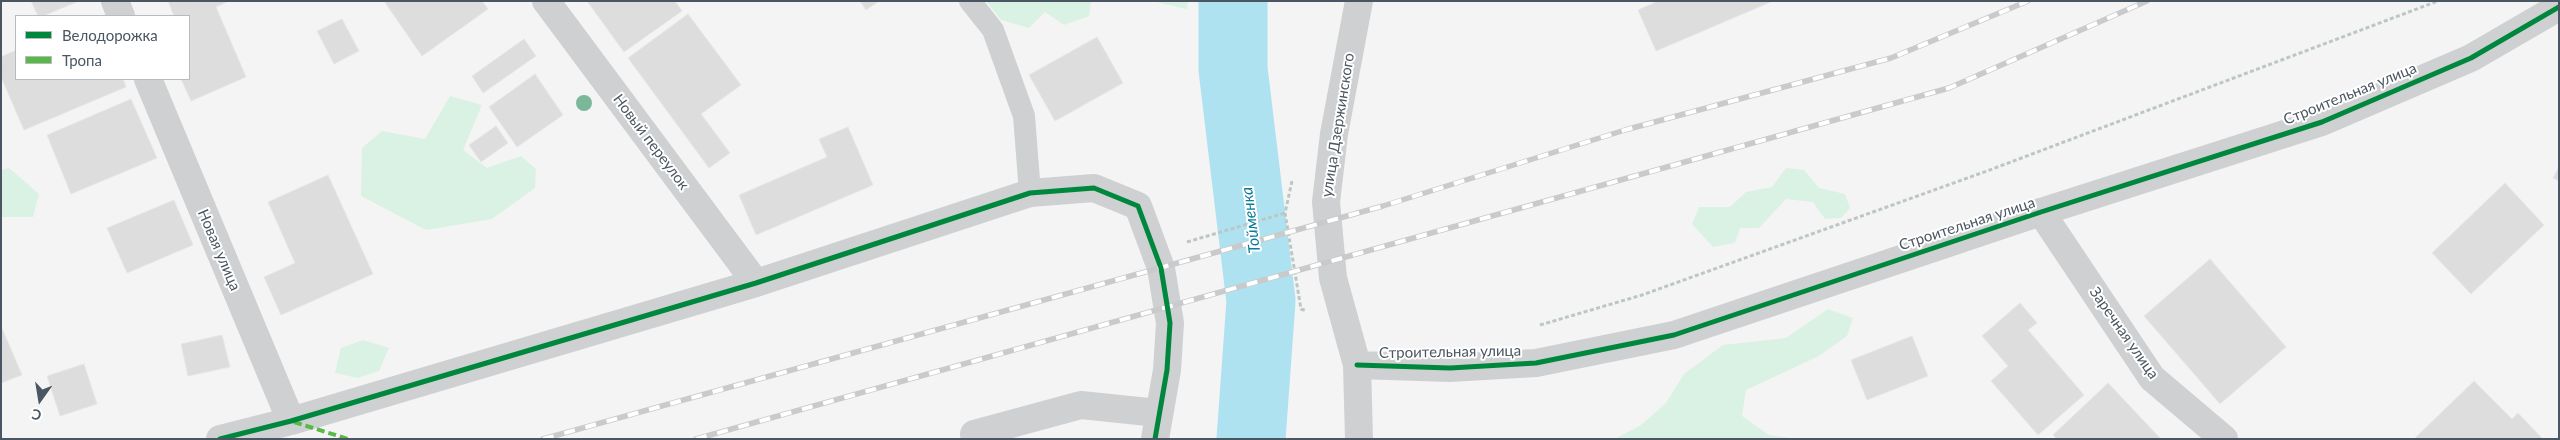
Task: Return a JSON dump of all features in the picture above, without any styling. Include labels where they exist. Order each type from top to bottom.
[{"type":"street","points":[[115,1],[121,15]]},
{"type":"street","name":"Новый переулок","points":[[546,1],[756,284]]},
{"type":"street","name":"улица Дзержинского","points":[[1359,1],[1334,134],[1326,202],[1333,278],[1357,365],[1359,439]]},
{"type":"street","name":"Строительная улица","points":[[1357,365],[1450,368],[1536,363],[1674,335],[2041,212],[2322,122],[2471,58],[2559,7]]},
{"type":"street","name":"Новая улица","points":[[148,80],[291,421]]},
{"type":"street","points":[[220,439],[291,421],[756,284],[1030,193],[1094,188],[1138,206],[1161,268],[1170,323],[1167,370],[1156,426],[1081,405],[970,437]]},
{"type":"street","name":"Заречная улица","points":[[2041,212],[2152,378],[2224,439]]},
{"type":"lane","points":[[970,1],[993,30],[1024,116],[1030,193]]},
{"type":"path","points":[[1532,327],[1642,295],[1978,175],[2438,1]]},
{"type":"path","points":[[1193,240],[1285,214],[1301,309]]},
{"type":"green space","points":[[1091,1],[1089,16],[1064,25],[1045,12],[1029,28],[1001,20],[987,2]]},
{"type":"green space","points":[[1152,1],[1188,1],[1187,9]]},
{"type":"green space","points":[[450,96],[482,105],[463,150],[487,168],[521,156],[536,169],[535,188],[492,219],[426,230],[361,196],[362,148],[382,131],[425,139]]},
{"type":"green space","points":[[9,168],[39,194],[33,217],[1,217],[1,170]]},
{"type":"green space","points":[[1786,168],[1804,170],[1819,188],[1845,194],[1850,208],[1841,218],[1825,219],[1813,202],[1786,199],[1759,228],[1740,228],[1735,243],[1713,247],[1692,224],[1699,207],[1730,207],[1746,192],[1772,187]]},
{"type":"green space","points":[[1828,309],[1853,318],[1847,336],[1819,356],[1746,390],[1742,416],[1769,435],[1797,439],[1615,439],[1641,425],[1666,403],[1684,374],[1723,345],[1786,338]]},
{"type":"green space","points":[[363,340],[389,348],[379,371],[358,378],[335,373],[341,348]]},
{"type":"building","points":[[31,1],[79,1],[45,15],[38,15]]},
{"type":"building","points":[[168,1],[229,1],[216,7],[246,77],[191,101],[181,80],[190,80],[190,15],[174,15]]},
{"type":"building","points":[[384,1],[482,1],[488,9],[422,56]]},
{"type":"building","points":[[587,1],[675,1],[682,11],[624,52]]},
{"type":"building","points":[[860,1],[879,1],[866,10]]},
{"type":"building","points":[[1658,1],[1773,1],[1656,51],[1638,10]]},
{"type":"building","points":[[688,14],[741,85],[701,114],[730,153],[709,168],[628,58]]},
{"type":"building","points":[[342,19],[359,51],[334,64],[317,31]]},
{"type":"building","points":[[1097,37],[1123,83],[1055,121],[1029,75]]},
{"type":"building","points":[[524,39],[536,56],[483,93],[472,76]]},
{"type":"building","points":[[15,50],[15,80],[123,80],[126,87],[24,130],[1,77],[1,57]]},
{"type":"building","points":[[535,74],[563,115],[517,147],[489,107]]},
{"type":"building","points":[[131,99],[157,158],[71,194],[47,135]]},
{"type":"building","points":[[496,126],[508,143],[481,162],[469,145]]},
{"type":"building","points":[[848,127],[873,185],[756,235],[739,195],[827,157],[819,139]]},
{"type":"building","points":[[2559,167],[2559,181],[2553,178]]},
{"type":"building","points":[[328,175],[373,274],[281,315],[264,277],[295,263],[268,202]]},
{"type":"building","points":[[2505,183],[2544,225],[2471,294],[2432,253]]},
{"type":"building","points":[[174,200],[193,245],[127,273],[107,228]]},
{"type":"building","points":[[2210,259],[2286,347],[2220,404],[2144,316]]},
{"type":"building","points":[[2020,303],[2037,323],[2028,330],[2084,395],[2038,435],[1991,381],[2008,366],[1982,336]]},
{"type":"building","points":[[1,326],[22,375],[1,383]]},
{"type":"building","points":[[222,335],[230,367],[188,376],[181,344]]},
{"type":"building","points":[[1912,336],[1928,376],[1867,400],[1851,360]]},
{"type":"building","points":[[84,364],[97,404],[60,416],[47,376]]},
{"type":"building","points":[[2474,381],[2512,419],[2518,413],[2543,439],[2414,439]]},
{"type":"building","points":[[2108,383],[2161,439],[2057,439],[2053,435]]},
{"type":"waterway","name":"Тойменка","points":[[1233,1],[1233,69],[1261,301],[1251,439]]},
{"type":"railway","points":[[543,439],[1383,206],[1625,130],[1891,58],[2028,1]]},
{"type":"railway","points":[[696,439],[1949,88],[2147,1]]},
{"type":"marked path","points":[[294,422],[348,439]]},
{"type":"cycle path","points":[[1357,365],[1450,368],[1536,363],[1674,335],[2041,212],[2322,122],[2471,58],[2559,7]]},
{"type":"cycle path","points":[[220,439],[291,421],[756,283],[1030,193],[1094,188],[1138,206],[1161,268],[1170,323],[1167,370],[1155,439]]}]
